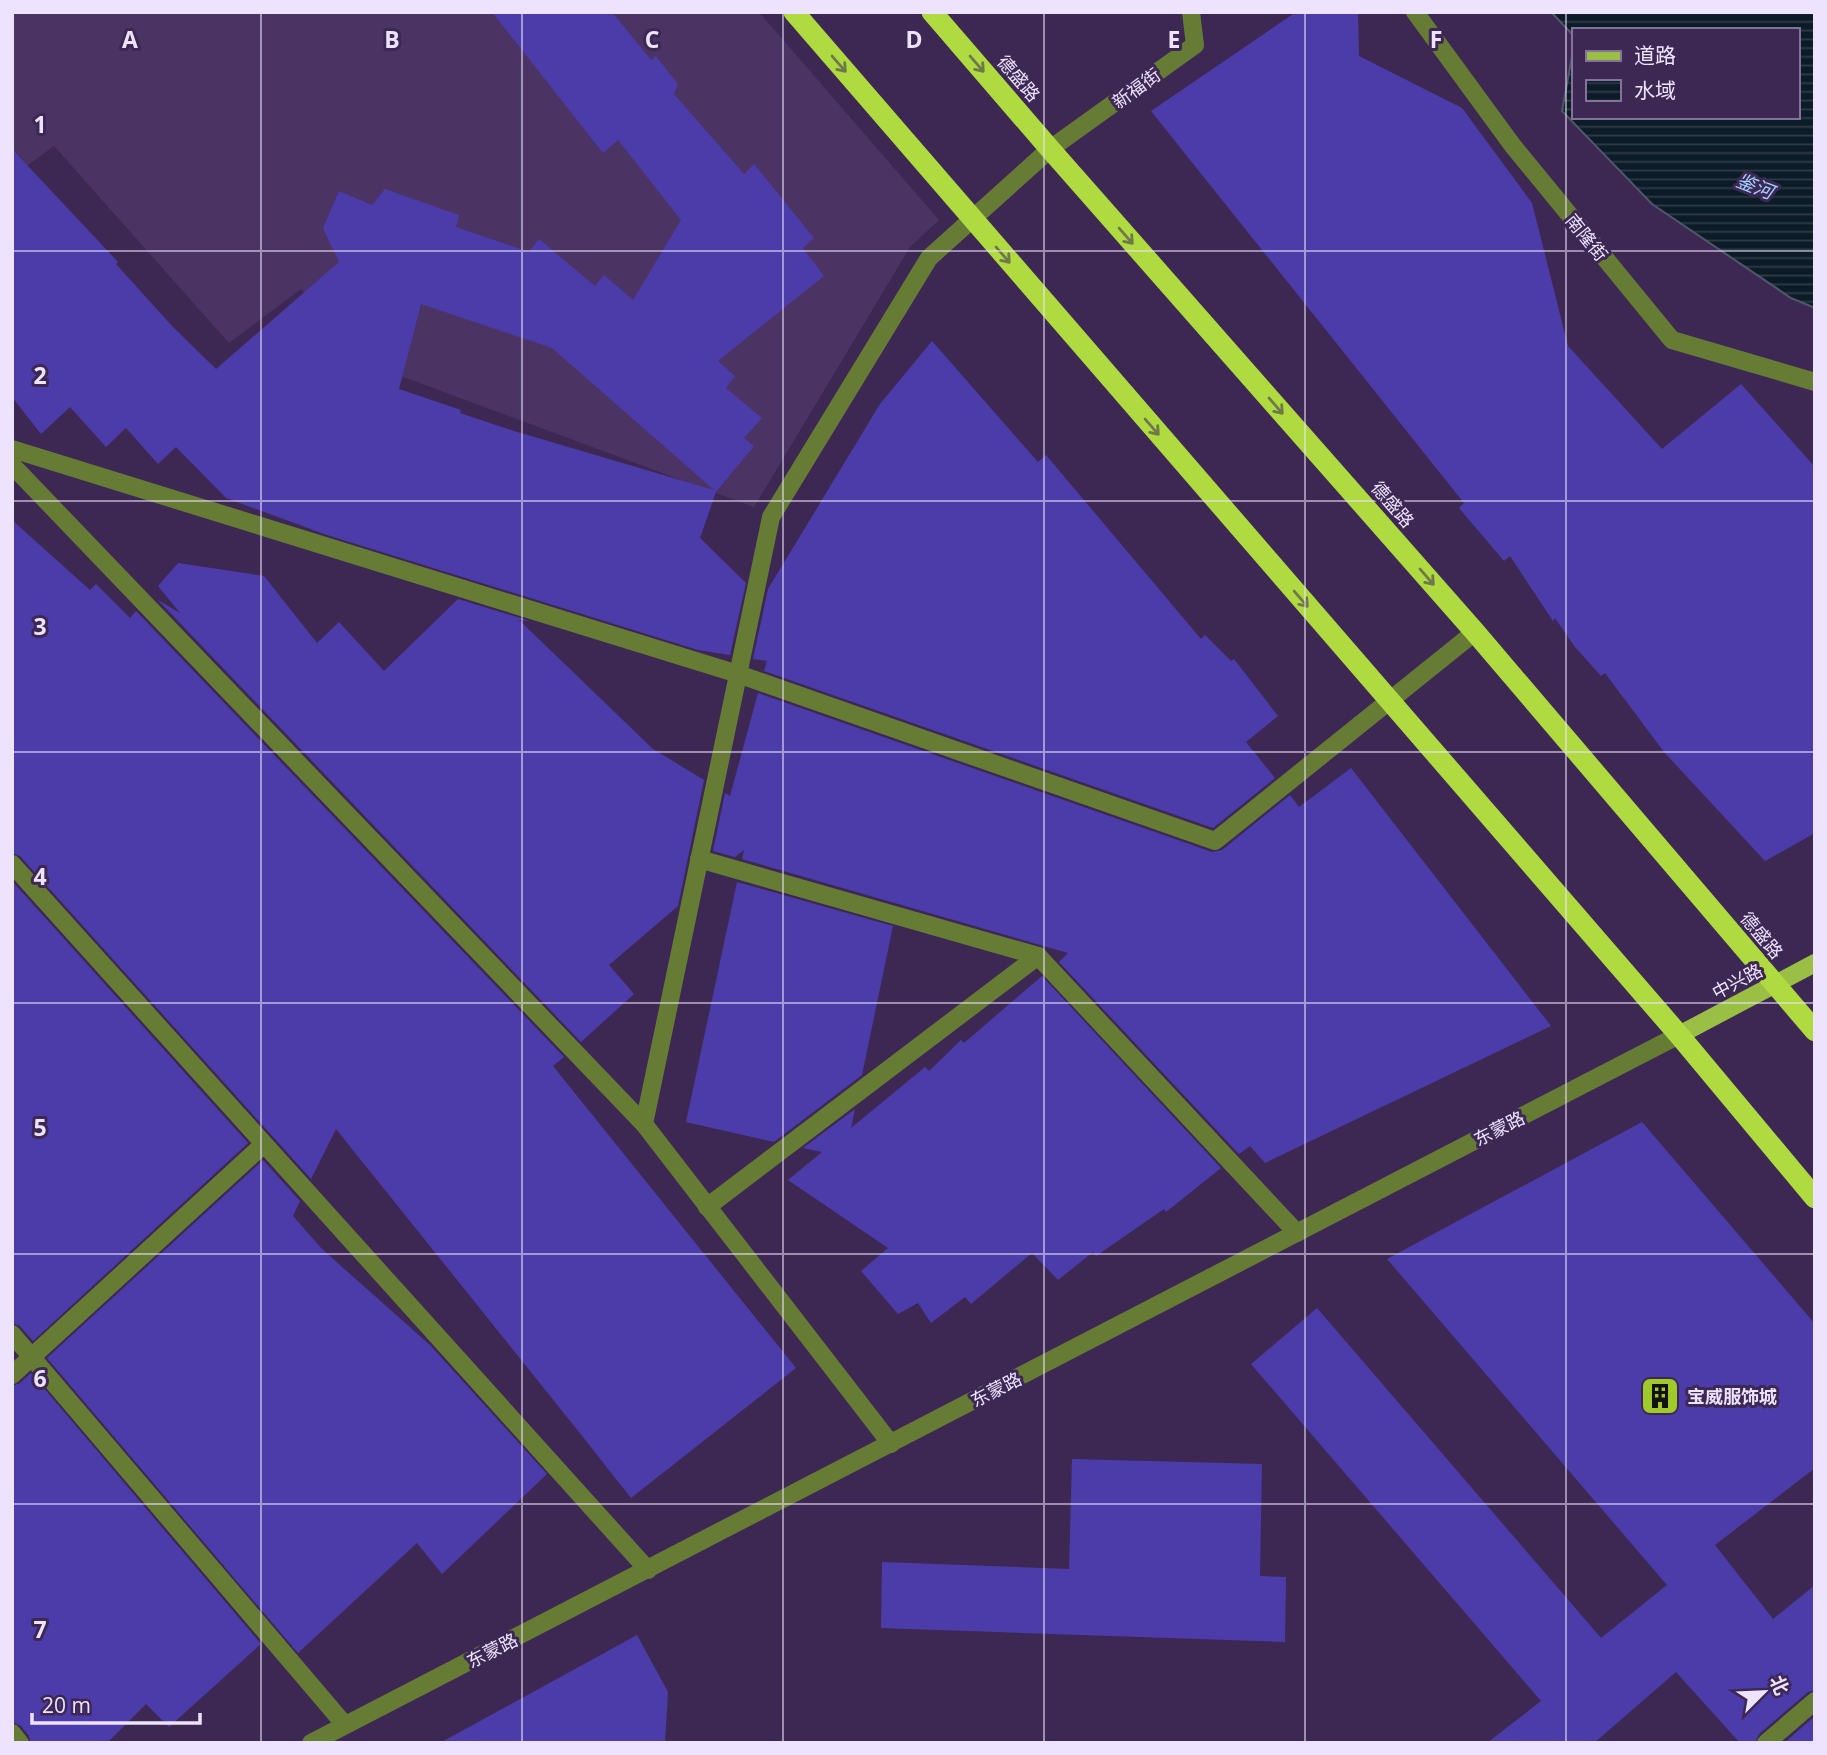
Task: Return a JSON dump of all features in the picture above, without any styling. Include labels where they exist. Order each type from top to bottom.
[{"type":"highway","points":[[794,12],[1679,1035],[1815,1198]]},
{"type":"highway","name":"德盛路","points":[[932,12],[1475,632],[1815,1031]]},
{"type":"main road","name":"中兴路","points":[[1679,1035],[1815,963]]},
{"type":"street","name":"新福街","points":[[1050,149],[1195,45],[1191,12]]},
{"type":"street","name":"南隆街","points":[[1415,12],[1513,146],[1672,340],[1815,382]]},
{"type":"street","points":[[644,1124],[771,517],[929,258],[1050,149]]},
{"type":"street","points":[[12,449],[738,674],[1215,841],[1475,632]]},
{"type":"street","points":[[12,465],[644,1124],[891,1444]]},
{"type":"street","points":[[699,859],[1038,956],[1297,1233]]},
{"type":"street","points":[[12,864],[648,1570]]},
{"type":"street","points":[[707,1207],[1038,956]]},
{"type":"street","name":"东蒙路","points":[[312,1743],[1679,1035]]},
{"type":"street","points":[[12,1375],[264,1144]]},
{"type":"street","points":[[12,1334],[345,1725]]},
{"type":"street","points":[[1766,1743],[1815,1702]]},
{"type":"street","points":[[12,1733],[20,1743]]},
{"type":"shaded area","points":[[12,12],[759,12],[939,220],[910,247],[754,507],[374,366],[301,289],[229,343],[54,146],[12,177]]},
{"type":"water","name":"鉴河","points":[[1551,12],[1815,12],[1815,308],[1791,298],[1652,204],[1562,111],[1572,56],[1572,119],[1799,119],[1799,28],[1572,28],[1572,34]]},
{"type":"building","points":[[492,12],[612,12],[651,60],[656,56],[678,84],[674,94],[744,174],[754,164],[814,238],[803,248],[824,276],[718,361],[735,376],[726,388],[762,418],[744,438],[754,446],[716,492],[700,538],[746,583],[730,655],[698,650],[327,535],[226,498],[176,447],[158,464],[126,428],[106,447],[70,407],[41,434],[12,397],[12,149],[118,262],[116,264],[172,326],[216,369],[339,262],[323,228],[339,191],[372,205],[385,189],[459,215],[456,227],[529,252],[539,239],[595,286],[604,275],[633,300],[681,220],[618,140],[603,153]],"holes":[[[421,304],[552,348],[714,490],[514,431],[399,389]]]},
{"type":"building","points":[[1296,12],[1358,12],[1359,56],[1462,108],[1532,203],[1568,346],[1662,449],[1741,384],[1815,467],[1815,833],[1765,861],[1664,752],[1605,673],[1601,676],[1575,647],[1555,618],[1553,621],[1510,556],[1504,561],[1459,508],[1464,503],[1151,111]]},
{"type":"building","points":[[932,341],[1038,462],[1046,455],[1201,639],[1205,635],[1231,661],[1234,659],[1278,716],[1246,742],[1275,778],[1213,828],[764,671],[767,661],[753,659],[768,589],[880,404]]},
{"type":"building","points":[[12,520],[90,590],[96,584],[130,618],[136,611],[564,1057],[553,1066],[796,1368],[631,1498],[336,1129],[311,1179],[20,856],[12,853]]},
{"type":"building","points":[[178,563],[264,576],[317,643],[339,622],[384,671],[458,599],[530,621],[519,620],[653,749],[704,780],[678,906],[609,965],[634,994],[581,1042],[158,600],[180,613],[158,586]]},
{"type":"building","points":[[758,693],[1212,852],[1222,850],[1290,795],[1299,807],[1351,768],[1551,1026],[1265,1163],[1250,1146],[1239,1154],[1059,962],[1068,953],[742,859],[744,850],[735,857],[713,851],[725,793],[730,796]]},
{"type":"building","points":[[12,881],[248,1143],[33,1341],[20,1326],[12,1323]]},
{"type":"building","points":[[737,882],[893,926],[862,1075],[774,1142],[686,1122]]},
{"type":"building","points":[[1042,976],[1221,1168],[1166,1212],[1164,1209],[1096,1256],[1093,1252],[1058,1280],[1032,1253],[971,1304],[965,1297],[931,1323],[918,1303],[898,1314],[861,1271],[888,1248],[788,1180],[822,1152],[803,1148],[855,1109],[851,1128],[925,1067],[929,1071],[961,1040],[964,1043]]},
{"type":"building","name":"宝威服饰城","points":[[1642,1122],[1815,1324],[1815,1468],[1715,1545],[1773,1619],[1815,1585],[1815,1690],[1808,1692],[1759,1734],[1755,1743],[1740,1743],[1676,1672],[1594,1743],[1487,1743],[1541,1701],[1251,1364],[1317,1308],[1601,1638],[1667,1585],[1387,1259]]},
{"type":"building","points":[[263,1160],[300,1201],[293,1216],[322,1249],[430,1345],[547,1474],[442,1574],[417,1543],[298,1653],[47,1358]]},
{"type":"building","points":[[31,1373],[261,1644],[169,1727],[146,1704],[107,1743],[31,1743],[21,1726],[12,1722],[12,1386]]},
{"type":"building","points":[[1072,1459],[1262,1464],[1260,1576],[1286,1577],[1285,1642],[881,1628],[882,1562],[1069,1569]]},
{"type":"building","points":[[637,1635],[668,1692],[665,1743],[440,1743]]},
{"type":"building","points":[[1815,1716],[1815,1743],[1784,1743]]},
{"type":"place","name":"宝威服饰城","points":[[1660,1396]]}]
